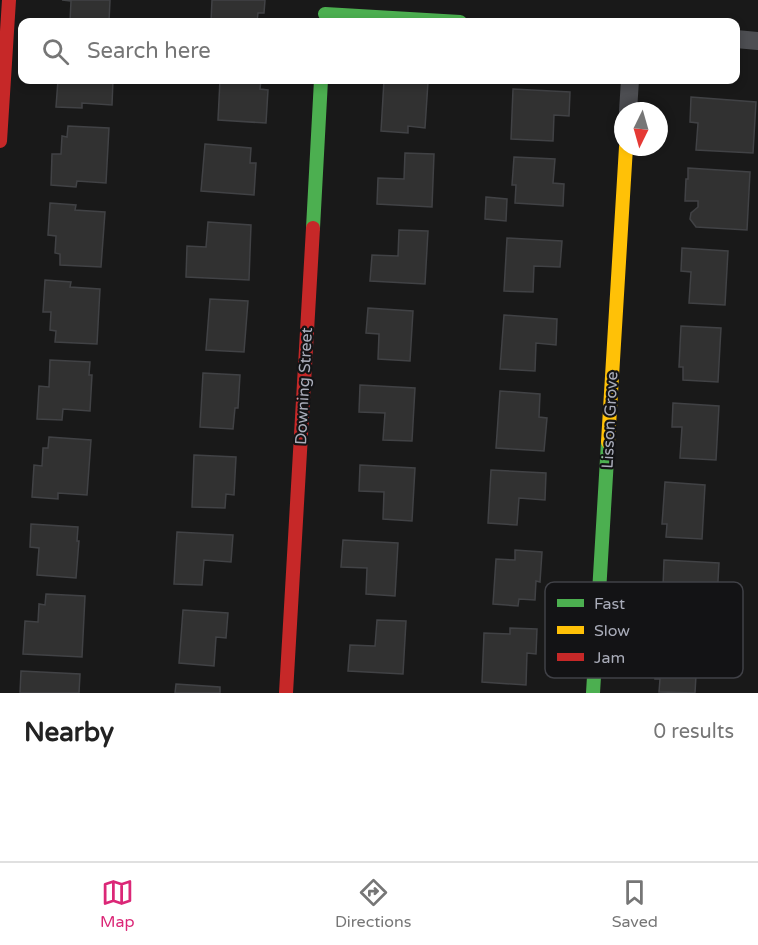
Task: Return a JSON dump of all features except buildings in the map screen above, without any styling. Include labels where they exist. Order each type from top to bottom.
[{"type":"street","points":[[0,141],[9,0]]},
{"type":"street","points":[[325,12],[406,18]]},
{"type":"street","points":[[740,39],[758,41]]},
{"type":"street","name":"Downing Street","points":[[286,693],[321,84]]},
{"type":"street","points":[[629,102],[630,84]]},
{"type":"street","name":"Lisson Grove","points":[[600,582],[625,156]]},
{"type":"street","name":"Lisson Grove","points":[[593,693],[594,678]]},
{"type":"traffic: fast","points":[[325,14],[392,18]]},
{"type":"traffic: fast","points":[[313,228],[321,84]]},
{"type":"traffic: fast","points":[[600,582],[608,442]]},
{"type":"traffic: fast","points":[[593,693],[594,678]]},
{"type":"traffic: slow","points":[[608,442],[625,156]]},
{"type":"traffic: jam","points":[[0,141],[9,0]]},
{"type":"traffic: jam","points":[[286,693],[313,228]]}]
